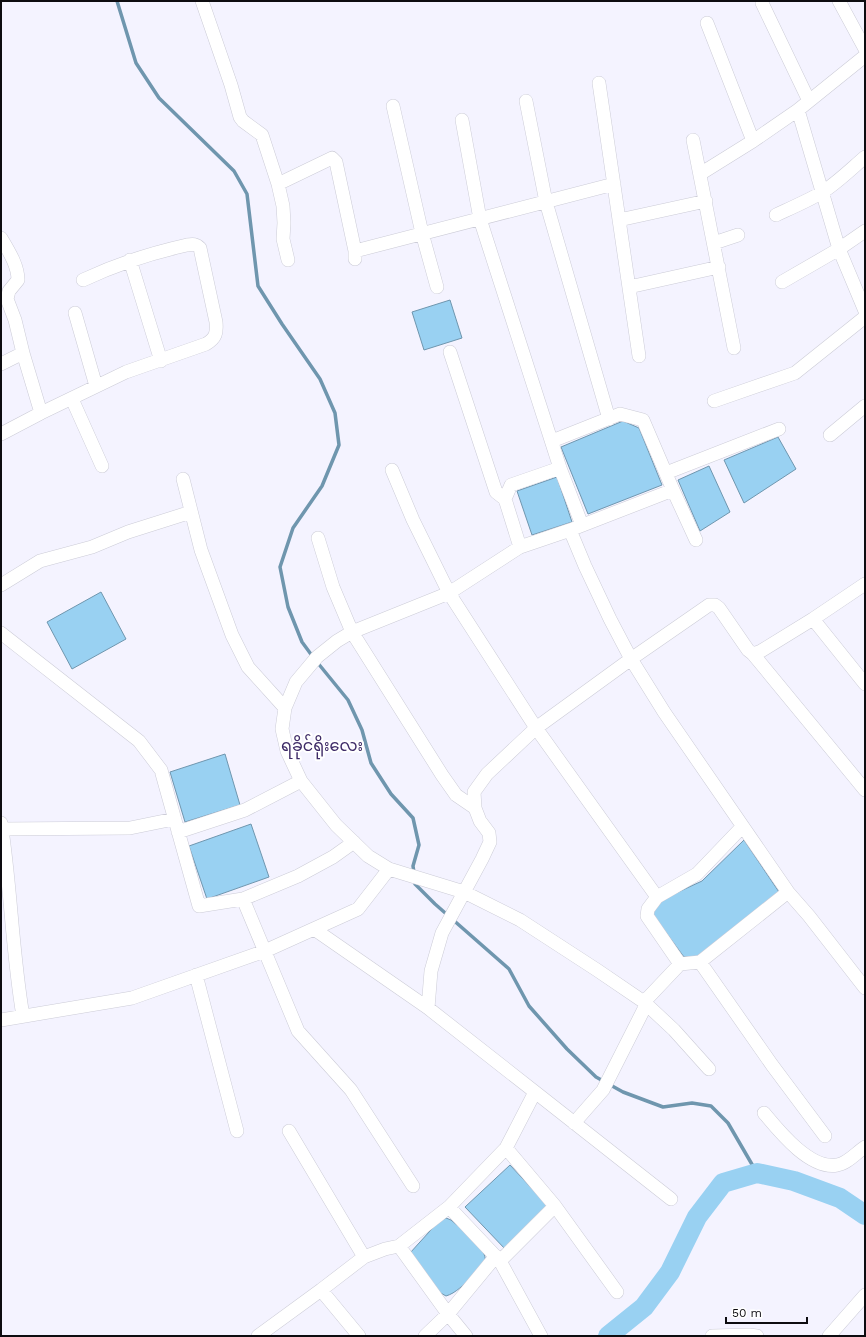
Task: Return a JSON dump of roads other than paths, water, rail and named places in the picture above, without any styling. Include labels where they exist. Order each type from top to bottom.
[{"type":"street","points":[[202,1],[231,85],[240,117],[245,123],[262,134],[278,184],[283,206],[283,239],[288,260]]},
{"type":"street","points":[[839,1],[865,49]]},
{"type":"street","points":[[762,3],[809,101]]},
{"type":"street","points":[[708,23],[753,142]]},
{"type":"street","points":[[700,174],[753,142],[798,110],[865,56]]},
{"type":"street","points":[[599,83],[639,356]]},
{"type":"street","points":[[526,101],[546,202],[609,419]]},
{"type":"street","points":[[392,106],[422,233],[437,287]]},
{"type":"street","points":[[798,110],[839,249],[865,311]]},
{"type":"street","points":[[462,120],[480,218],[560,468],[582,525]]},
{"type":"street","points":[[694,140],[734,348]]},
{"type":"street","points":[[776,215],[807,201],[822,192],[845,175],[865,157]]},
{"type":"street","points":[[278,184],[329,158],[334,160],[336,162],[355,255],[422,233],[614,184]]},
{"type":"street","points":[[619,220],[706,201]]},
{"type":"street","points":[[782,282],[839,249],[865,231]]},
{"type":"street","points":[[714,243],[738,235]]},
{"type":"street","points":[[1,238],[11,256],[18,275],[18,280],[8,291],[7,299],[41,413]]},
{"type":"street","points":[[1,434],[126,372],[206,344],[213,340],[217,333],[200,248],[193,244],[130,260],[110,267],[83,280]]},
{"type":"street","points":[[130,260],[161,361]]},
{"type":"street","points":[[629,287],[719,268]]},
{"type":"street","points":[[75,313],[96,386]]},
{"type":"street","points":[[714,400],[795,373],[865,316]]},
{"type":"street","points":[[450,352],[496,492],[505,499],[520,547]]},
{"type":"street","points":[[1,364],[23,353]]},
{"type":"street","points":[[72,399],[102,466]]},
{"type":"street","points":[[830,435],[865,406]]},
{"type":"street","points":[[552,441],[620,414],[643,420],[696,540]]},
{"type":"street","points":[[666,473],[779,429]]},
{"type":"street","points":[[505,499],[511,485],[560,468]]},
{"type":"street","points":[[392,470],[413,520],[449,593],[536,728],[657,897]]},
{"type":"street","points":[[182,480],[201,550],[232,635],[248,667],[285,708]]},
{"type":"street","points":[[673,490],[570,530],[520,547],[449,593],[352,632],[337,641],[317,656],[296,682],[285,708],[282,729],[286,751],[301,781],[336,825],[368,856],[388,869],[464,892],[520,920],[598,970],[645,1003],[674,1030],[709,1069]]},
{"type":"street","points":[[1,585],[40,561],[92,547],[128,532],[191,512]]},
{"type":"street","points":[[570,530],[610,619],[631,659],[664,712],[788,892],[810,916],[865,988]]},
{"type":"street","points":[[318,538],[333,586],[352,632],[442,775],[456,795],[475,808]]},
{"type":"street","points":[[753,654],[762,652],[864,588]]},
{"type":"street","points":[[428,1008],[431,971],[442,933],[482,860],[490,842],[489,833],[480,821],[475,808],[474,792],[487,774],[536,728],[709,605],[715,605],[719,608],[748,650],[753,654],[865,790]]},
{"type":"street","points":[[813,619],[865,684]]},
{"type":"street","points":[[1,633],[139,741],[161,770],[199,906],[243,899],[298,876],[333,857],[354,842]]},
{"type":"street","points":[[178,832],[245,810],[301,781]]},
{"type":"street","points":[[23,1016],[16,968],[1,827],[130,828],[174,819]]},
{"type":"street","points":[[680,964],[647,916],[648,909],[657,897],[697,874],[742,827]]},
{"type":"street","points":[[1,1020],[132,998],[264,951],[358,909],[388,869]]},
{"type":"street","points":[[574,1123],[602,1090],[610,1078],[645,1003],[680,964],[700,962],[788,892]]},
{"type":"street","points":[[243,899],[298,1031],[351,1090],[413,1186]]},
{"type":"street","points":[[314,929],[428,1008],[671,1199]]},
{"type":"street","points":[[700,962],[772,1065],[825,1136]]},
{"type":"street","points":[[196,975],[237,1131]]},
{"type":"street","points":[[258,1336],[364,1257],[385,1249],[399,1246],[449,1207],[506,1148],[535,1092]]},
{"type":"street","points":[[764,1113],[788,1141],[820,1163],[831,1166],[839,1165],[865,1146]]},
{"type":"street","points":[[289,1131],[364,1257]]},
{"type":"street","points":[[506,1148],[555,1206],[617,1292]]},
{"type":"street","points":[[425,1336],[448,1314],[498,1258],[555,1206]]},
{"type":"street","points":[[449,1207],[498,1258],[541,1336]]},
{"type":"street","points":[[399,1246],[448,1314],[466,1336]]},
{"type":"street","points":[[321,1290],[359,1336]]},
{"type":"street","points":[[829,1336],[865,1295]]},
{"type":"street","points":[[712,1336],[757,1336]]},
{"type":"water","points":[[450,300],[462,338],[424,350],[412,312]]},
{"type":"water","points":[[623,421],[639,428],[662,485],[588,514],[561,447]]},
{"type":"water","points":[[778,437],[796,469],[744,503],[724,460]]},
{"type":"water","points":[[709,466],[730,512],[700,531],[678,480]]},
{"type":"water","points":[[557,477],[572,522],[532,535],[517,491]]},
{"type":"water","points":[[101,592],[126,639],[72,669],[47,622]]},
{"type":"water","points":[[225,754],[240,805],[185,822],[170,772]]},
{"type":"water","points":[[251,824],[269,877],[207,899],[189,846]]},
{"type":"water","points":[[744,840],[779,892],[699,957],[684,957],[653,915],[653,909],[659,901],[702,881]]},
{"type":"water","points":[[510,1165],[550,1208],[506,1250],[465,1207]]},
{"type":"water","points":[[446,1218],[451,1220],[474,1240],[484,1253],[485,1259],[484,1265],[480,1270],[453,1293],[446,1296],[439,1292],[410,1253],[439,1221]]},
{"type":"waterway","points":[[117,1],[136,63],[159,98],[234,171],[247,194],[258,286],[320,379],[335,413],[339,445],[322,486],[293,528],[280,567],[288,607],[302,642],[313,657]]},
{"type":"waterway","points":[[317,662],[348,700],[362,730],[371,763],[391,794],[413,818],[419,845],[413,866],[414,873]]},
{"type":"waterway","points":[[415,881],[415,884],[435,904],[509,969],[529,1006],[567,1049],[596,1077],[623,1092],[663,1107],[692,1103],[711,1106],[728,1123],[757,1173]]},
{"type":"waterway","points":[[608,1336],[644,1307],[670,1272],[697,1217],[723,1183],[757,1173],[794,1181],[840,1198],[865,1215]]},
{"type":"district","name":"ရခိုင်ရိုးလေး","points":[[322,745]]}]
